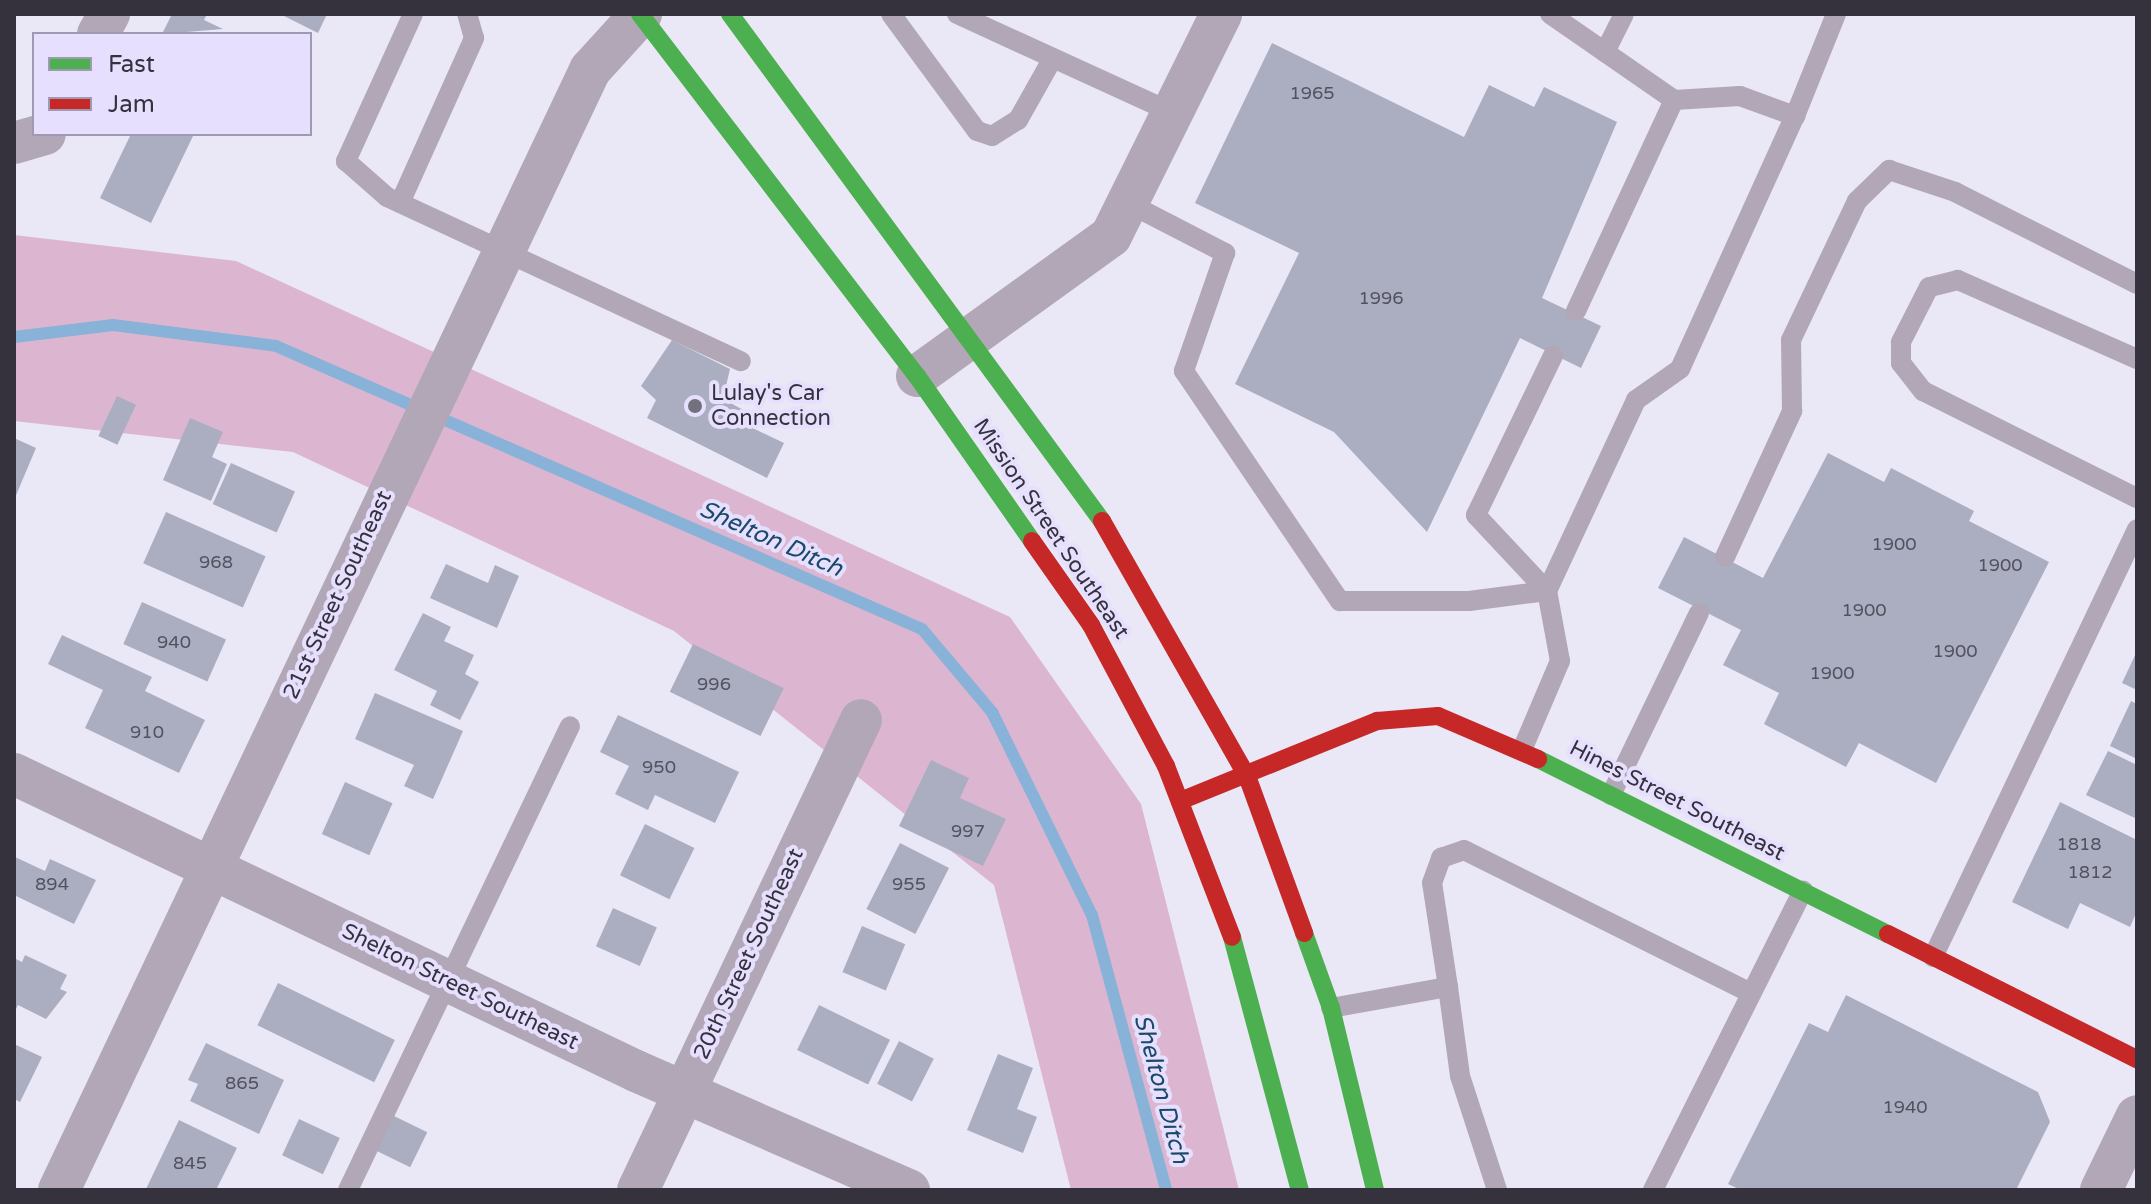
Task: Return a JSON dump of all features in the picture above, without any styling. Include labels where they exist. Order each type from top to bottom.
[{"type":"main road","name":"Mission Street Southeast","points":[[640,14],[917,376],[1091,625],[1180,801],[1225,913],[1300,1190]]},
{"type":"main road","name":"Mission Street Southeast","points":[[730,14],[973,337],[1160,611],[1247,776],[1331,1008],[1375,1190]]},
{"type":"main road","name":"Hines Street Southeast","points":[[1180,801],[1405,715],[1438,716],[1522,750],[2137,1059]]},
{"type":"street","points":[[99,32],[109,14]]},
{"type":"street","name":"21st Street Southeast","points":[[59,1190],[401,460],[590,70],[640,14]]},
{"type":"street","points":[[917,376],[1095,252],[1132,205],[1221,14]]},
{"type":"street","name":"20th Street Southeast","points":[[638,1190],[861,720]]},
{"type":"street","name":"Shelton Street Southeast","points":[[14,774],[684,1093],[729,1106],[909,1190]]},
{"type":"street","points":[[2101,1190],[2137,1116]]},
{"type":"lane","points":[[413,14],[346,161],[400,203],[741,361]]},
{"type":"lane","points":[[400,203],[474,38],[467,14]]},
{"type":"lane","points":[[891,14],[977,131],[992,136],[1018,120],[1053,58]]},
{"type":"lane","points":[[957,14],[1175,114]]},
{"type":"lane","points":[[1550,14],[1674,100],[1740,96],[1795,116]]},
{"type":"lane","points":[[1605,52],[1624,14]]},
{"type":"lane","points":[[1547,591],[1636,400],[1680,369],[1795,116],[1836,14]]},
{"type":"lane","points":[[1576,311],[1674,100]]},
{"type":"lane","points":[[1725,557],[1792,411],[1791,340],[1857,201],[1889,170],[1955,192],[2137,284]]},
{"type":"lane","points":[[1132,205],[1225,253],[1184,371],[1340,601],[1469,601],[1547,591]]},
{"type":"lane","points":[[2137,359],[1958,280],[1929,287],[1901,342],[1901,363],[1923,391],[2137,498]]},
{"type":"lane","points":[[1522,750],[1560,661],[1547,591],[1476,515],[1553,356]]},
{"type":"lane","points":[[1933,957],[2137,529]]},
{"type":"lane","points":[[1611,795],[1699,613]]},
{"type":"lane","points":[[348,1190],[570,726]]},
{"type":"lane","points":[[1497,1190],[1460,1076],[1432,883],[1441,858],[1464,850],[1751,993]]},
{"type":"lane","points":[[1653,1190],[1803,891]]},
{"type":"lane","points":[[1331,1008],[1448,987]]},
{"type":"shaded area","points":[[14,235],[236,261],[1010,617],[1141,804],[1239,1190],[1071,1190],[994,885],[674,631],[293,452],[14,421]]},
{"type":"building","points":[[172,14],[207,14],[204,20],[223,29],[186,32],[163,32]]},
{"type":"building","points":[[280,14],[327,14],[318,33]]},
{"type":"building","points":[[1272,43],[1464,137],[1489,85],[1534,107],[1544,87],[1617,122],[1542,298],[1601,326],[1581,368],[1520,338],[1427,532],[1334,432],[1235,384],[1299,253],[1195,203]]},
{"type":"building","points":[[130,136],[193,136],[151,223],[100,198]]},
{"type":"building","name":"Lulay's Car Connection","points":[[672,340],[730,369],[723,399],[749,413],[744,424],[784,443],[767,478],[647,418],[656,400],[641,386]]},
{"type":"building","points":[[117,396],[136,405],[117,445],[98,436]]},
{"type":"building","points":[[190,418],[223,432],[212,457],[227,464],[211,501],[163,480]]},
{"type":"building","points":[[14,438],[36,448],[14,500]]},
{"type":"building","points":[[1828,453],[1884,482],[1891,468],[1974,511],[1969,521],[2049,562],[1936,783],[1859,743],[1846,767],[1764,724],[1779,693],[1723,665],[1741,630],[1658,588],[1684,537],[1763,578]]},
{"type":"building","points":[[231,463],[295,491],[277,533],[213,504]]},
{"type":"building","points":[[166,512],[266,556],[243,607],[143,563]]},
{"type":"building","points":[[446,564],[488,583],[495,565],[519,576],[497,628],[430,598]]},
{"type":"building","points":[[142,602],[226,639],[207,681],[123,644]]},
{"type":"building","points":[[423,613],[451,627],[444,641],[474,655],[465,674],[479,682],[460,720],[430,705],[437,691],[394,670]]},
{"type":"building","points":[[62,635],[152,677],[145,691],[205,720],[179,773],[85,728],[103,690],[48,664]]},
{"type":"building","points":[[693,644],[784,688],[761,736],[670,692]]},
{"type":"building","points":[[2137,651],[2137,690],[2122,683]]},
{"type":"building","points":[[375,693],[463,731],[433,799],[404,786],[414,765],[355,739]]},
{"type":"building","points":[[2131,701],[2137,704],[2137,759],[2110,746]]},
{"type":"building","points":[[618,715],[739,772],[715,823],[655,795],[648,810],[615,794],[629,766],[600,752]]},
{"type":"building","points":[[2108,751],[2137,765],[2137,819],[2086,795]]},
{"type":"building","points":[[931,760],[969,778],[960,798],[1006,819],[983,866],[899,826]]},
{"type":"building","points":[[345,782],[393,803],[369,855],[322,834]]},
{"type":"building","points":[[2060,802],[2137,840],[2137,911],[2130,927],[2080,903],[2068,929],[2012,902]]},
{"type":"building","points":[[645,824],[694,848],[669,899],[620,875]]},
{"type":"building","points":[[900,843],[949,868],[915,934],[866,909]]},
{"type":"building","points":[[15,857],[45,871],[50,859],[96,880],[74,924],[14,895]]},
{"type":"building","points":[[613,908],[657,928],[640,966],[596,946]]},
{"type":"building","points":[[862,926],[905,944],[886,990],[842,972]]},
{"type":"building","points":[[25,955],[67,975],[60,989],[67,992],[46,1019],[18,1005],[14,1013],[14,958],[22,962]]},
{"type":"building","points":[[278,983],[395,1040],[374,1082],[257,1025]]},
{"type":"building","points":[[1846,995],[2038,1092],[2050,1122],[2016,1190],[1741,1190],[1728,1184],[1809,1023],[1828,1032]]},
{"type":"building","points":[[819,1005],[890,1040],[868,1085],[797,1050]]},
{"type":"building","points":[[899,1041],[934,1059],[912,1101],[877,1084]]},
{"type":"building","points":[[206,1043],[284,1080],[259,1134],[190,1101],[198,1084],[188,1080]]},
{"type":"building","points":[[14,1044],[42,1057],[20,1102],[14,1099]]},
{"type":"building","points":[[998,1054],[1033,1068],[1017,1109],[1037,1117],[1023,1153],[967,1130]]},
{"type":"building","points":[[394,1116],[427,1132],[410,1167],[377,1151]]},
{"type":"building","points":[[299,1119],[340,1138],[323,1174],[282,1155]]},
{"type":"building","points":[[179,1120],[237,1148],[216,1190],[146,1189]]},
{"type":"waterway","name":"Shelton Ditch","points":[[14,337],[113,325],[276,346],[922,629],[992,712],[1092,915],[1166,1190]]},
{"type":"traffic: fast","points":[[640,14],[917,376],[1032,541]]},
{"type":"traffic: fast","points":[[730,14],[1102,521]]},
{"type":"traffic: fast","points":[[1538,759],[1888,934]]},
{"type":"traffic: fast","points":[[1304,933],[1331,1008],[1375,1190]]},
{"type":"traffic: fast","points":[[1232,937],[1300,1190]]},
{"type":"traffic: jam","points":[[1102,521],[1247,776],[1304,933]]},
{"type":"traffic: jam","points":[[1032,541],[1091,625],[1166,766],[1232,937]]},
{"type":"traffic: jam","points":[[1180,801],[1377,721],[1438,716],[1538,759]]},
{"type":"traffic: jam","points":[[1888,934],[2137,1059]]},
{"type":"place","name":"Lulay's Car Connection","points":[[695,406]]}]
